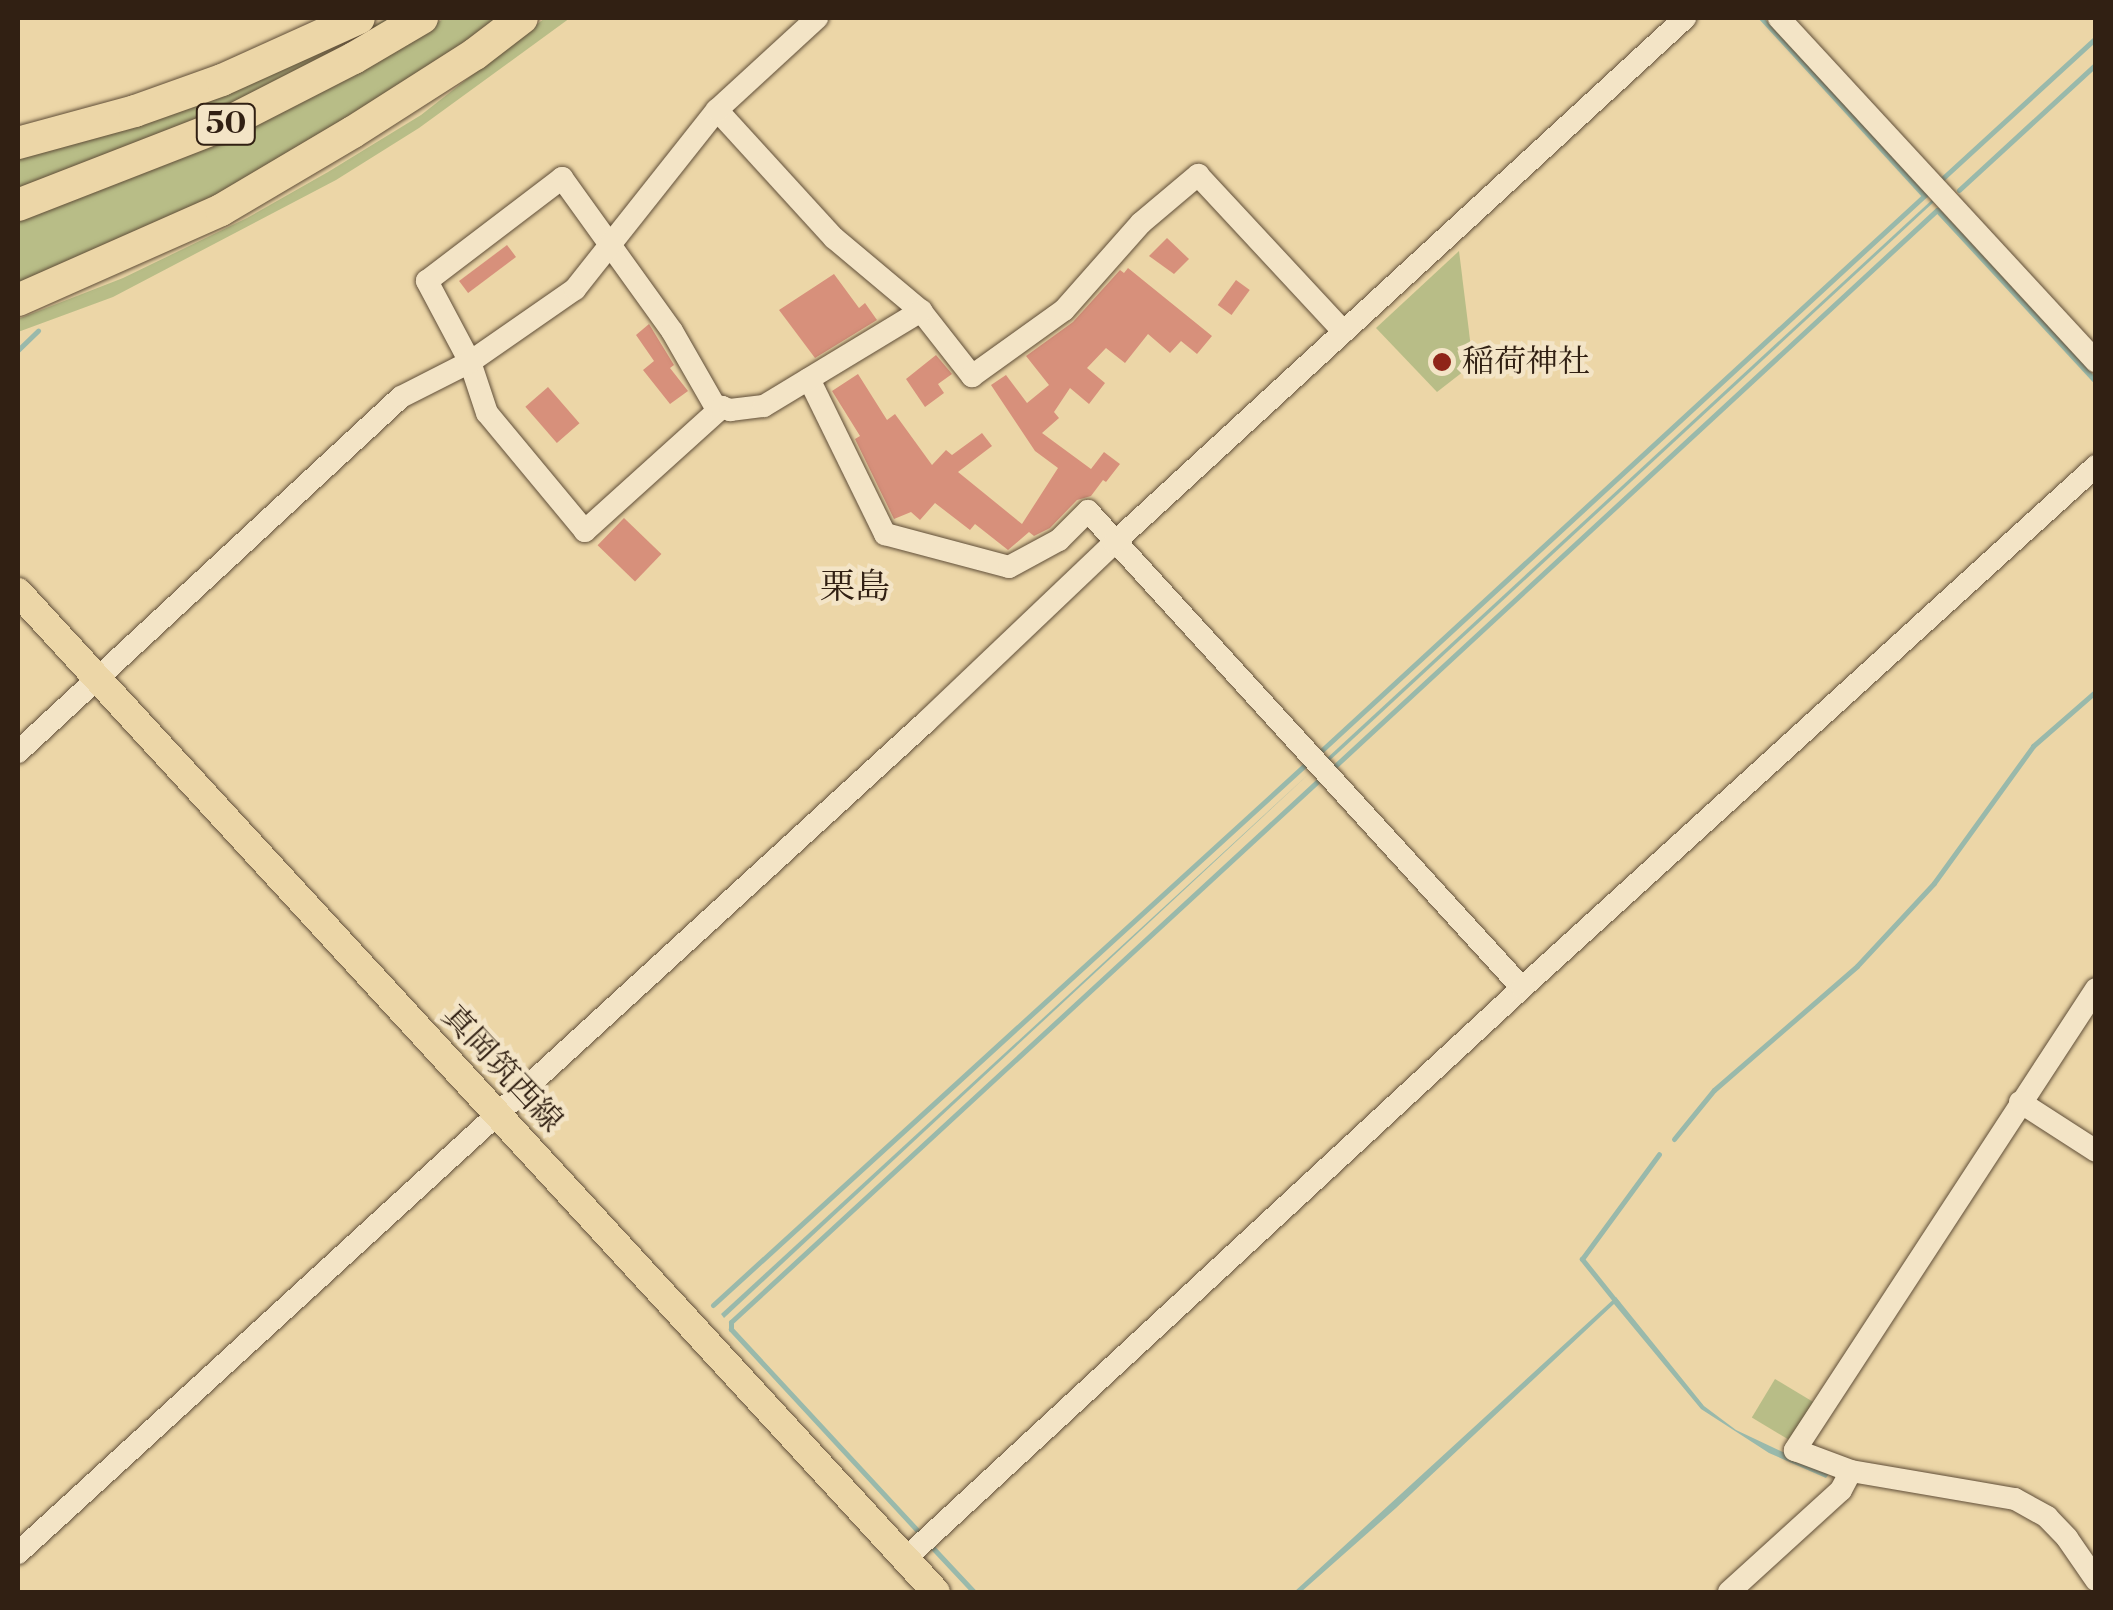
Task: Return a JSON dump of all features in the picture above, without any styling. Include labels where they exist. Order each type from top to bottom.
[{"type":"highway","points":[[18,142],[135,111],[222,80],[359,18]]},
{"type":"highway","name":"50","points":[[18,205],[221,126],[354,58],[422,18]]},
{"type":"highway","points":[[18,300],[222,210],[384,112],[522,18]]},
{"type":"main road","name":"真岡筑西線","points":[[18,592],[936,1592]]},
{"type":"street","points":[[18,752],[401,397],[470,362],[574,289],[717,110],[818,18]]},
{"type":"street","points":[[18,1554],[927,721],[1114,543],[1685,18]]},
{"type":"street","points":[[1780,18],[2096,361]]},
{"type":"street","points":[[717,110],[834,238],[922,311],[972,376],[1064,310],[1141,223],[1198,175],[1344,332]]},
{"type":"street","points":[[722,408],[585,531],[487,413],[470,362],[427,282],[562,178],[672,332],[715,406],[764,406],[922,311]]},
{"type":"street","points":[[809,379],[885,534],[1009,567],[1059,540],[1088,511],[1522,988]]},
{"type":"street","points":[[905,1559],[1522,988],[2096,466]]},
{"type":"street","points":[[2096,989],[1796,1450],[1850,1471],[2015,1499],[2047,1517],[2068,1538],[2096,1580]]},
{"type":"street","points":[[2020,1102],[2096,1151]]},
{"type":"street","points":[[1730,1592],[1841,1490],[1850,1471]]},
{"type":"green space","points":[[388,18],[404,18],[225,111],[18,188],[18,154],[344,41]]},
{"type":"green space","points":[[446,18],[507,18],[301,156],[18,291],[18,217]]},
{"type":"green space","points":[[545,18],[570,18],[419,128],[336,180],[113,297],[18,332],[18,319],[123,278],[247,218],[328,172],[421,115]]},
{"type":"green space","points":[[1459,251],[1473,364],[1437,392],[1376,328]]},
{"type":"green space","points":[[1775,1379],[1818,1405],[1795,1443],[1752,1418]]},
{"type":"shaded area","points":[[1758,18],[1764,18],[1929,197],[1923,198]]},
{"type":"shaded area","points":[[1936,200],[1327,763],[1325,760]]},
{"type":"shaded area","points":[[1312,771],[724,1318],[721,1314]]},
{"type":"shaded area","points":[[1616,1297],[1704,1406],[1736,1430],[1829,1474],[1826,1478],[1769,1453],[1701,1409],[1614,1304],[1396,1508],[1301,1592],[1294,1592]]},
{"type":"building","points":[[1167,238],[1189,259],[1174,274],[1149,256]]},
{"type":"building","points":[[507,245],[516,257],[468,293],[459,281]]},
{"type":"building","points":[[1128,268],[1212,336],[1197,354],[1181,341],[1170,353],[1148,334],[1125,363],[1106,348],[1087,368],[1105,383],[1089,404],[1070,388],[1054,412],[1059,418],[1042,433],[1091,469],[1104,452],[1120,464],[1106,482],[1103,480],[1091,496],[1077,500],[1050,528],[1034,536],[1029,532],[1008,550],[975,524],[970,530],[935,503],[920,520],[911,512],[894,519],[855,439],[860,436],[832,391],[858,374],[887,420],[895,414],[932,465],[946,450],[952,455],[982,433],[992,446],[958,472],[1022,524],[1058,468],[1035,451],[991,385],[1006,375],[1027,403],[1049,385],[1026,356],[1073,322],[1120,270],[1124,273]]},
{"type":"building","points":[[834,274],[859,308],[865,303],[877,320],[815,358],[779,310]]},
{"type":"building","points":[[1236,280],[1250,290],[1232,315],[1218,305]]},
{"type":"building","points":[[649,324],[674,365],[670,368],[688,391],[670,404],[643,370],[654,361],[636,335]]},
{"type":"building","points":[[936,355],[952,374],[938,384],[944,393],[925,407],[906,379]]},
{"type":"building","points":[[548,387],[579,423],[557,443],[525,407]]},
{"type":"building","points":[[624,518],[661,554],[635,581],[598,545]]},
{"type":"waterway","points":[[1943,178],[2096,38]]},
{"type":"waterway","points":[[1959,190],[2096,64]]},
{"type":"waterway","points":[[1321,751],[1925,195]]},
{"type":"waterway","points":[[1334,767],[1937,210],[2096,382]]},
{"type":"waterway","points":[[18,350],[38,331]]},
{"type":"waterway","points":[[1674,1139],[1714,1090],[1857,966],[1934,883],[2033,746],[2096,691]]},
{"type":"waterway","points":[[713,1305],[1305,765]]},
{"type":"waterway","points":[[917,1530],[731,1329],[731,1322],[1320,779]]},
{"type":"waterway","points":[[1618,1304],[1582,1259],[1659,1154]]},
{"type":"waterway","points":[[931,1546],[974,1592]]},
{"type":"place","name":"稲荷神社","points":[[1442,362]]},
{"type":"district","name":"栗島","points":[[855,588]]}]
